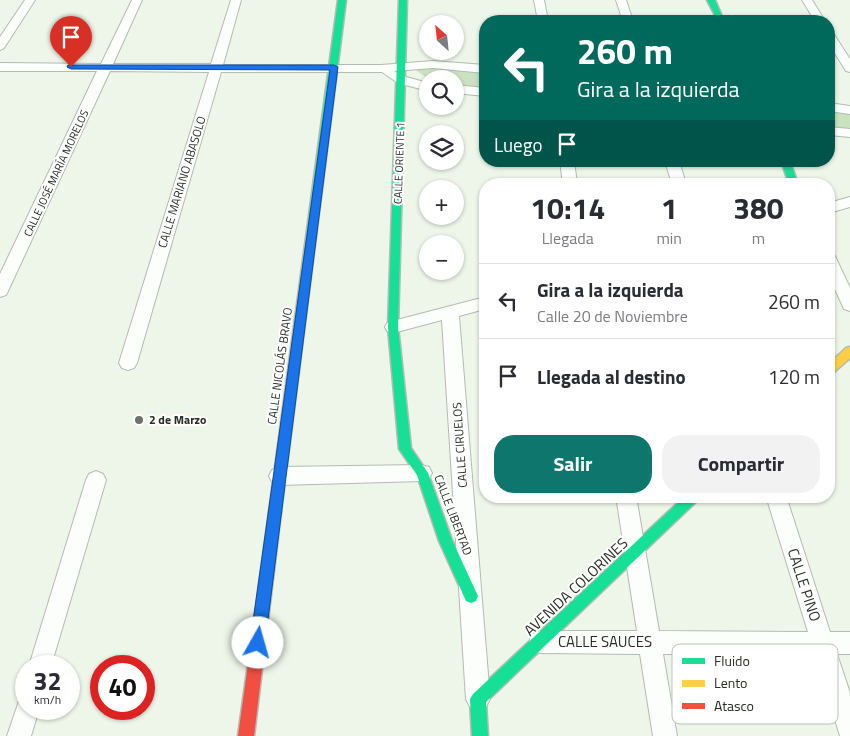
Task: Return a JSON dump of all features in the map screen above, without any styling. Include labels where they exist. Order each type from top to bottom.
[{"type":"street","points":[[0,46],[30,0]]},
{"type":"street","name":"CALLE JOSÉ MARÍA MORELOS","points":[[0,291],[137,0]]},
{"type":"street","name":"CALLE MARIANO ABASOLO","points":[[128,363],[236,0]]},
{"type":"street","name":"CALLE NICOLÁS BRAVO","points":[[246,736],[342,0]]},
{"type":"street","name":"CALLE ORIENTE 1","points":[[393,327],[404,0]]},
{"type":"street","points":[[539,0],[543,15]]},
{"type":"street","points":[[621,0],[626,15]]},
{"type":"street","points":[[711,0],[719,15]]},
{"type":"street","points":[[807,0],[816,15]]},
{"type":"street","points":[[835,44],[850,68]]},
{"type":"street","points":[[0,67],[381,68],[430,63],[479,68]]},
{"type":"street","points":[[381,68],[402,80],[419,84]]},
{"type":"street","points":[[464,90],[479,91]]},
{"type":"street","points":[[835,108],[850,110]]},
{"type":"street","points":[[835,132],[850,133]]},
{"type":"street","points":[[835,206],[850,202]]},
{"type":"street","points":[[835,273],[850,306]]},
{"type":"street","points":[[393,327],[479,305]]},
{"type":"street","name":"CALLE CIRUELOS","points":[[450,312],[478,699]]},
{"type":"street","name":"CALLE LIBERTAD","points":[[393,327],[405,449],[422,473],[446,541],[471,596]]},
{"type":"street","points":[[835,365],[850,351]]},
{"type":"street","points":[[279,476],[422,473]]},
{"type":"street","points":[[43,655],[96,480]]},
{"type":"street","points":[[627,503],[665,736]]},
{"type":"street","name":"AVENIDA COLORINES","points":[[478,699],[687,503]]},
{"type":"street","name":"CALLE PINO","points":[[778,503],[822,643]]},
{"type":"street","name":"CALLE SAUCES","points":[[540,642],[850,643]]},
{"type":"street","name":"CALLE PINO","points":[[838,693],[850,730]]},
{"type":"street","points":[[478,699],[480,736]]},
{"type":"street","points":[[19,736],[24,720]]},
{"type":"green space","points":[[429,64],[479,70],[479,87],[464,85],[464,70],[419,70],[419,72],[413,68]]},
{"type":"green space","points":[[835,110],[850,111],[850,130],[835,128]]},
{"type":"traffic: fast","points":[[275,512],[342,0]]},
{"type":"traffic: fast","points":[[403,0],[393,327],[405,449],[422,473],[446,541],[471,596]]},
{"type":"traffic: fast","points":[[711,0],[718,15]]},
{"type":"traffic: fast","points":[[787,167],[792,178]]},
{"type":"traffic: fast","points":[[480,736],[478,699],[687,503]]},
{"type":"traffic: slow","points":[[835,365],[850,351]]},
{"type":"traffic: jam","points":[[246,736],[275,512]]},
{"type":"place","name":"2 de Marzo","points":[[139,420]]},
{"type":"route","points":[[71,67],[334,67],[258,643]]}]
